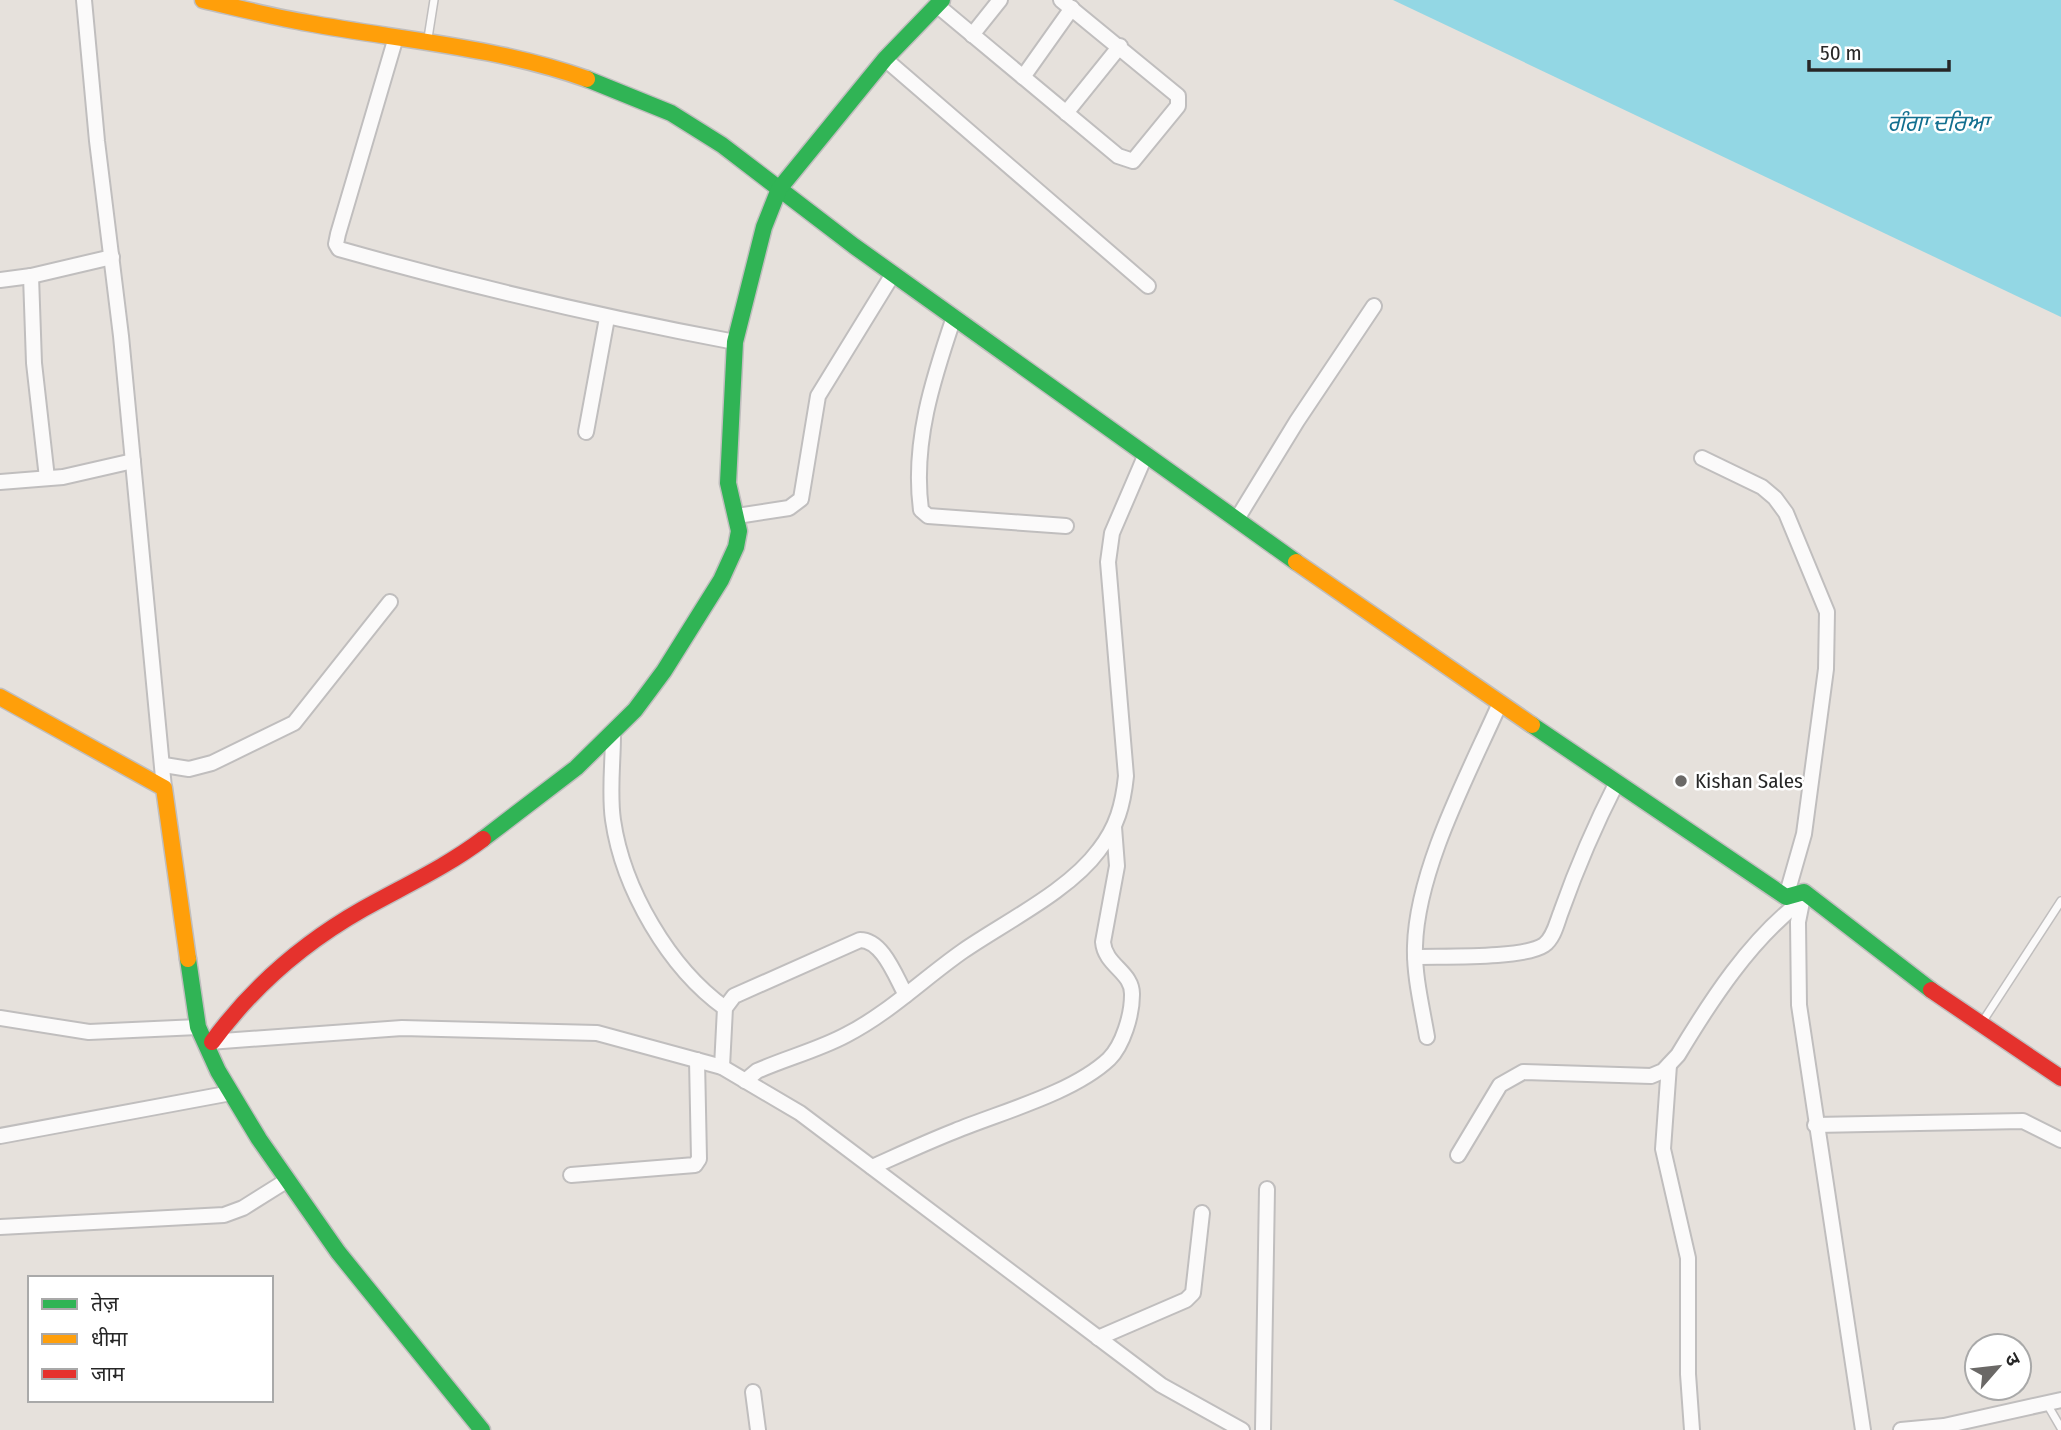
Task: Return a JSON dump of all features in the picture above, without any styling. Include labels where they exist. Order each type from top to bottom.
[{"type":"street","points":[[83,0],[133,461],[164,765],[164,788],[205,1037],[231,1093],[286,1181],[341,1259],[474,1427]]},
{"type":"street","points":[[203,0],[307,23],[428,42],[559,69],[635,96],[671,113],[722,145],[893,274],[1500,703],[1617,782],[1797,897],[1980,1026],[2061,1078]]},
{"type":"street","points":[[972,35],[1000,0]]},
{"type":"street","points":[[205,1037],[294,953],[361,910],[463,854],[556,784],[613,735],[663,671],[721,580],[736,547],[739,531],[728,484],[734,342],[764,227],[779,189],[885,60],[940,3],[972,35],[1118,156],[1127,162],[1139,156],[1179,100],[1173,90],[1067,4],[1023,77]]},
{"type":"street","points":[[396,37],[336,246],[475,288],[607,318],[734,342]]},
{"type":"street","points":[[1066,113],[1120,46]]},
{"type":"street","points":[[885,60],[1149,286]]},
{"type":"street","points":[[0,279],[31,276],[112,257]]},
{"type":"street","points":[[737,516],[789,508],[801,499],[818,396],[893,274]]},
{"type":"street","points":[[31,276],[34,363],[47,478]]},
{"type":"street","points":[[1237,519],[1297,421],[1374,306]]},
{"type":"street","points":[[954,317],[928,392],[923,428],[921,510],[928,516],[1066,526]]},
{"type":"street","points":[[586,432],[607,318]]},
{"type":"street","points":[[745,1080],[777,1062],[844,1037],[873,1020],[960,953],[1060,886],[1098,853],[1114,827],[1123,804],[1126,776],[1116,685],[1108,562],[1112,533],[1146,454]]},
{"type":"street","points":[[1702,458],[1762,487],[1775,498],[1786,513],[1827,612],[1826,669],[1797,897],[1799,1005],[1863,1430]]},
{"type":"street","points":[[0,482],[47,478],[133,461]]},
{"type":"street","points":[[164,765],[189,769],[212,763],[294,723],[390,602]]},
{"type":"street","points":[[0,696],[164,788]]},
{"type":"street","points":[[1427,1037],[1415,957],[1420,907],[1431,866],[1500,703]]},
{"type":"street","points":[[613,735],[612,818],[627,880],[646,915],[683,968],[704,993],[726,1008]]},
{"type":"street","points":[[1415,957],[1503,953],[1535,949],[1545,944],[1557,922],[1586,845],[1617,782]]},
{"type":"street","points":[[872,1167],[954,1131],[1023,1106],[1084,1076],[1112,1057],[1120,1042],[1132,998],[1128,979],[1104,952],[1117,866],[1114,827]]},
{"type":"street","points":[[1458,1155],[1500,1085],[1510,1077],[1524,1072],[1555,1071],[1651,1076],[1669,1065],[1758,941],[1797,897]]},
{"type":"street","points":[[722,1067],[726,1008],[734,996],[860,940],[866,940],[882,954],[906,995]]},
{"type":"street","points":[[0,1018],[89,1032],[205,1037],[402,1028],[597,1033],[722,1067],[800,1113],[1161,1385],[1242,1430]]},
{"type":"street","points":[[571,1175],[695,1165],[699,1159],[696,1060]]},
{"type":"street","points":[[1669,1065],[1663,1149],[1688,1258],[1688,1374],[1692,1430]]},
{"type":"street","points":[[0,1136],[231,1093]]},
{"type":"street","points":[[1815,1125],[2023,1121],[2061,1140]]},
{"type":"street","points":[[0,1227],[224,1215],[243,1208],[286,1181]]},
{"type":"street","points":[[1263,1430],[1267,1189]]},
{"type":"street","points":[[1098,1338],[1186,1300],[1193,1293],[1202,1213]]},
{"type":"street","points":[[753,1392],[758,1430]]},
{"type":"street","points":[[1901,1430],[1944,1426],[2054,1402]]},
{"type":"lane","points":[[428,42],[434,0]]},
{"type":"lane","points":[[1980,1026],[2061,901]]},
{"type":"lane","points":[[2054,1402],[2061,1427]]},
{"type":"water","name":"ਗੰਗਾ ਦਰਿਆ","points":[[1393,0],[2061,0],[2061,317]]},
{"type":"traffic: fast","points":[[483,839],[576,768],[635,710],[664,671],[721,580],[736,547],[739,531],[728,483],[735,342],[764,227],[779,189],[885,59],[942,0]]},
{"type":"traffic: fast","points":[[587,79],[671,113],[722,145],[854,246],[1296,562]]},
{"type":"traffic: fast","points":[[1532,725],[1786,897],[1804,892],[1931,990]]},
{"type":"traffic: fast","points":[[188,959],[198,1027],[218,1071],[259,1139],[338,1252],[482,1430]]},
{"type":"traffic: slow","points":[[203,0],[295,21],[519,59],[587,79]]},
{"type":"traffic: slow","points":[[1296,562],[1532,725]]},
{"type":"traffic: slow","points":[[0,697],[164,788],[188,959]]},
{"type":"traffic: jam","points":[[212,1042],[262,984],[320,936],[483,839]]},
{"type":"traffic: jam","points":[[1931,990],[2061,1078]]},
{"type":"place","name":"Kishan Sales","points":[[1681,781]]}]
